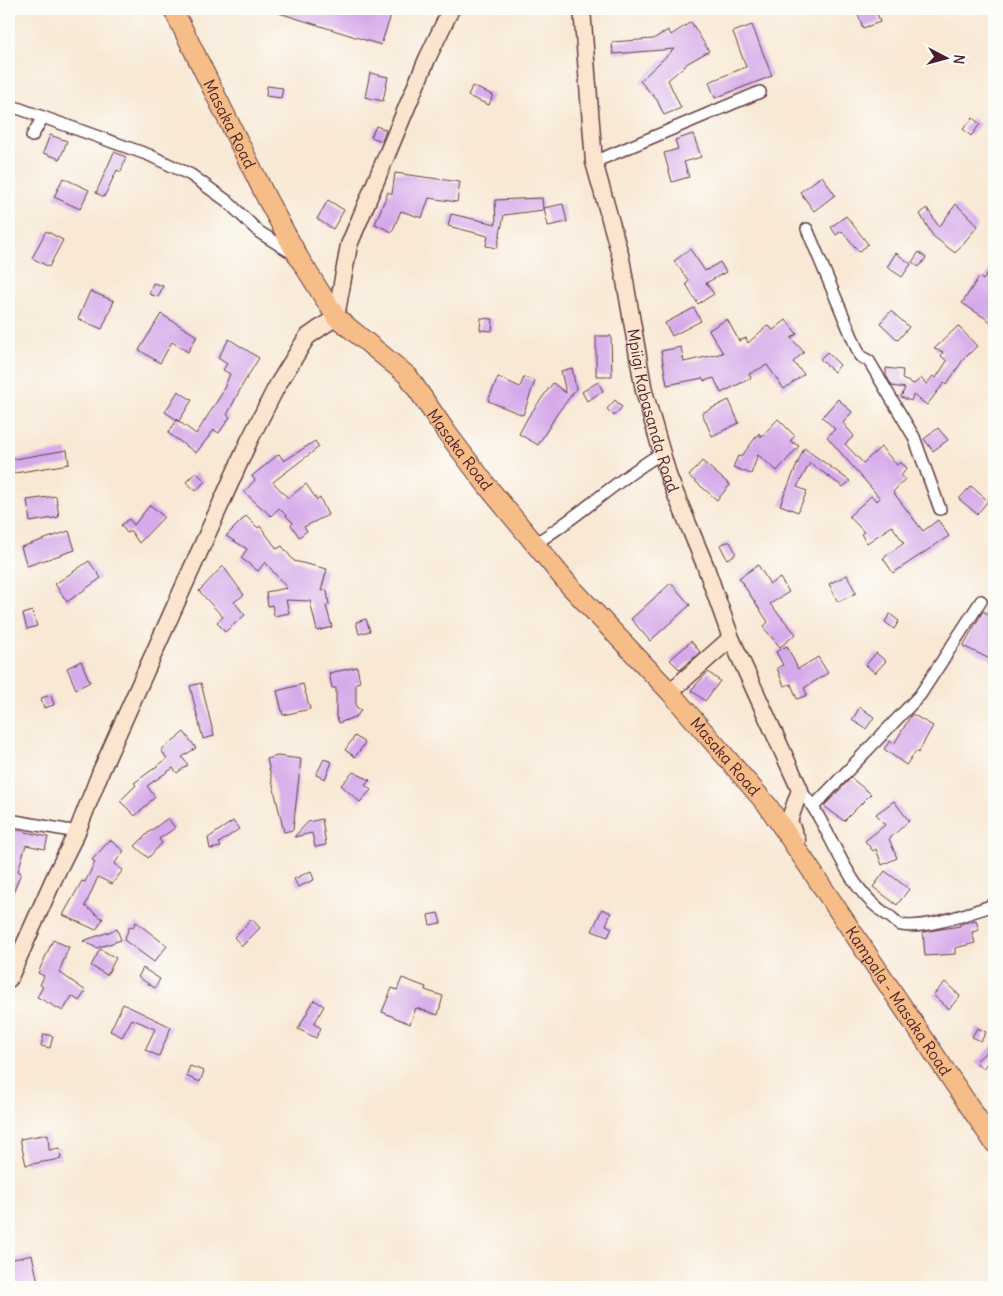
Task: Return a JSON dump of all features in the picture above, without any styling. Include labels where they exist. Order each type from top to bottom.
[{"type":"main road","name":"Masaka Road","points":[[173,9],[209,84],[299,258],[336,317],[408,376],[482,480],[568,584],[670,692],[768,806],[804,856]]},
{"type":"main road","points":[[9,979],[77,832],[101,771],[257,426],[277,386],[307,337],[336,317],[349,245],[427,59],[451,9]]},
{"type":"main road","name":"Mpiigi Kabasanda Road","points":[[582,9],[594,162],[621,258],[644,392],[669,478],[705,565],[731,638],[800,790]]},
{"type":"main road","points":[[670,692],[731,638]]},
{"type":"main road","points":[[800,790],[789,821],[804,856]]},
{"type":"main road","name":"Kampala - Masaka Road","points":[[804,856],[994,1143]]},
{"type":"street","points":[[594,162],[760,92]]},
{"type":"street","points":[[9,106],[150,155],[192,175],[227,202],[259,232],[299,258]]},
{"type":"street","points":[[32,136],[43,117]]},
{"type":"street","points":[[807,229],[860,356],[869,362],[914,437],[940,509]]},
{"type":"street","points":[[536,543],[566,525],[640,466],[662,453]]},
{"type":"street","points":[[814,806],[920,695],[981,602]]},
{"type":"street","points":[[800,790],[814,806],[845,870],[881,912],[897,922],[901,924],[918,924],[950,919],[994,905]]},
{"type":"street","points":[[9,820],[77,832]]},
{"type":"building","points":[[273,9],[393,9],[381,45],[273,11]]},
{"type":"building","points":[[856,9],[876,9],[880,22],[863,28]]},
{"type":"building","points":[[691,22],[709,51],[688,63],[668,80],[681,108],[664,115],[657,100],[640,81],[674,49],[613,54],[612,42],[653,39],[668,30],[671,35]]},
{"type":"building","points":[[752,25],[772,76],[715,98],[709,82],[746,67],[733,32]]},
{"type":"building","points":[[370,73],[388,77],[383,101],[365,97]]},
{"type":"building","points":[[267,86],[283,88],[281,98],[266,96]]},
{"type":"building","points":[[472,86],[493,95],[489,105],[468,96]]},
{"type":"building","points":[[973,118],[980,124],[971,136],[963,129]]},
{"type":"building","points":[[376,126],[386,130],[382,141],[371,137]]},
{"type":"building","points":[[693,134],[701,157],[684,162],[689,177],[672,182],[664,153],[678,149],[675,140]]},
{"type":"building","points":[[50,135],[67,141],[60,159],[43,153]]},
{"type":"building","points":[[114,152],[126,157],[121,172],[117,170],[104,197],[96,193]]},
{"type":"building","points":[[395,173],[460,182],[457,202],[429,198],[422,218],[401,211],[392,232],[375,224],[388,192],[392,194]]},
{"type":"building","points":[[822,176],[835,195],[814,211],[800,192]]},
{"type":"building","points":[[63,178],[89,190],[80,209],[54,197]]},
{"type":"building","points":[[542,198],[543,210],[504,215],[497,248],[486,246],[488,236],[448,226],[451,214],[496,224],[495,200]]},
{"type":"building","points":[[328,200],[344,210],[333,229],[317,219]]},
{"type":"building","points":[[563,204],[567,222],[548,226],[544,208]]},
{"type":"building","points":[[956,204],[978,226],[955,253],[933,236],[920,214],[927,208],[939,227]]},
{"type":"building","points":[[846,216],[868,244],[859,252],[842,231],[836,235],[831,227]]},
{"type":"building","points":[[46,231],[63,240],[49,267],[32,258]]},
{"type":"building","points":[[690,249],[705,271],[720,262],[726,272],[706,283],[714,294],[698,304],[686,284],[689,281],[674,261]]},
{"type":"building","points":[[919,252],[926,258],[919,267],[912,262]]},
{"type":"building","points":[[896,253],[911,264],[902,277],[887,267]]},
{"type":"building","points":[[994,263],[994,324],[962,303],[979,277],[983,280]]},
{"type":"building","points":[[153,283],[163,286],[158,297],[149,294]]},
{"type":"building","points":[[90,291],[114,301],[102,329],[78,319]]},
{"type":"building","points":[[694,308],[701,321],[672,336],[665,323]]},
{"type":"building","points":[[891,311],[909,327],[898,340],[880,323]]},
{"type":"building","points":[[161,314],[197,336],[188,352],[172,342],[160,363],[139,350]]},
{"type":"building","points":[[481,318],[493,319],[492,331],[480,330]]},
{"type":"building","points":[[727,319],[739,341],[746,338],[748,343],[768,325],[773,330],[786,320],[797,334],[791,338],[804,352],[793,362],[804,374],[784,389],[767,365],[749,374],[751,378],[721,393],[714,378],[704,381],[703,378],[667,385],[661,351],[681,347],[684,362],[723,353],[709,330]]},
{"type":"building","points":[[958,326],[977,346],[963,360],[946,385],[944,383],[927,405],[913,395],[911,401],[901,397],[905,388],[892,386],[886,375],[886,368],[903,370],[902,379],[914,384],[921,378],[926,384],[933,376],[936,378],[947,361],[941,356],[943,352],[934,349]]},
{"type":"building","points":[[596,336],[611,336],[612,376],[596,376]]},
{"type":"building","points":[[229,339],[259,358],[227,415],[230,417],[219,433],[214,430],[196,453],[168,433],[177,420],[196,434],[221,395],[230,374],[223,370],[227,364],[218,358]]},
{"type":"building","points":[[827,352],[840,365],[834,372],[820,359]]},
{"type":"building","points":[[572,368],[576,389],[557,414],[538,445],[519,434],[528,417],[553,383],[566,393],[561,371]]},
{"type":"building","points":[[498,377],[520,387],[524,377],[535,381],[523,415],[488,401]]},
{"type":"building","points":[[598,382],[603,391],[587,401],[582,392]]},
{"type":"building","points":[[178,391],[192,400],[179,421],[165,412]]},
{"type":"building","points":[[838,399],[852,412],[843,423],[854,436],[845,444],[863,463],[881,447],[897,465],[900,462],[907,468],[901,476],[905,479],[893,492],[923,531],[938,520],[949,536],[893,573],[883,558],[904,543],[892,526],[867,543],[861,534],[864,532],[849,516],[871,496],[877,501],[880,498],[827,437],[835,429],[822,417]]},
{"type":"building","points":[[615,400],[622,407],[614,416],[607,409]]},
{"type":"building","points":[[729,400],[739,423],[712,436],[702,413]]},
{"type":"building","points":[[778,419],[795,436],[790,441],[799,446],[777,471],[758,455],[751,474],[733,467],[738,456],[741,457],[759,433],[761,437]]},
{"type":"building","points":[[938,428],[948,440],[933,451],[924,439]]},
{"type":"building","points":[[315,441],[319,447],[273,482],[288,498],[306,484],[317,500],[320,498],[328,515],[304,527],[307,531],[299,537],[291,525],[293,523],[279,508],[271,516],[244,492],[255,480],[252,476],[279,454],[284,461]]},
{"type":"building","points":[[804,448],[850,481],[843,487],[810,463],[797,487],[807,491],[798,512],[780,505]]},
{"type":"building","points":[[67,450],[69,464],[9,474],[9,460]]},
{"type":"building","points":[[702,461],[730,485],[717,500],[689,476]]},
{"type":"building","points":[[196,472],[205,481],[196,491],[186,482]]},
{"type":"building","points":[[971,486],[988,501],[977,514],[959,499]]},
{"type":"building","points":[[56,496],[59,517],[30,522],[27,500]]},
{"type":"building","points":[[150,505],[164,517],[139,543],[131,531],[127,533],[121,525],[129,519],[134,525]]},
{"type":"building","points":[[246,516],[258,528],[260,526],[277,549],[282,546],[294,561],[327,569],[321,591],[327,590],[329,605],[326,606],[332,627],[317,631],[310,601],[286,600],[289,613],[274,616],[272,605],[268,606],[266,592],[287,588],[265,562],[258,571],[241,558],[247,549],[226,536]]},
{"type":"building","points":[[69,531],[75,550],[27,566],[21,547]]},
{"type":"building","points":[[730,542],[735,555],[727,559],[720,545]]},
{"type":"building","points":[[89,561],[101,578],[67,602],[55,584]]},
{"type":"building","points":[[758,565],[770,584],[780,578],[789,592],[770,604],[796,634],[780,647],[763,627],[768,622],[739,578]]},
{"type":"building","points":[[223,566],[244,595],[234,602],[245,615],[225,632],[217,622],[223,617],[199,591]]},
{"type":"building","points":[[847,575],[856,593],[838,602],[829,584]]},
{"type":"building","points":[[671,583],[690,605],[650,641],[631,619]]},
{"type":"building","points":[[32,611],[37,626],[27,629],[23,614]]},
{"type":"building","points":[[983,611],[994,618],[994,661],[963,646]]},
{"type":"building","points":[[890,614],[899,621],[894,629],[885,622]]},
{"type":"building","points":[[366,619],[370,631],[359,634],[356,622]]},
{"type":"building","points":[[691,641],[700,652],[680,670],[670,660]]},
{"type":"building","points":[[787,646],[798,669],[818,657],[828,673],[804,688],[807,695],[797,699],[791,684],[784,686],[777,668],[783,665],[776,652]]},
{"type":"building","points":[[876,653],[886,661],[875,673],[866,665]]},
{"type":"building","points":[[81,661],[90,682],[76,689],[67,668]]},
{"type":"building","points":[[357,667],[360,682],[356,683],[356,707],[361,710],[357,716],[339,723],[336,716],[336,688],[332,688],[329,673]]},
{"type":"building","points":[[708,672],[720,681],[705,701],[691,690]]},
{"type":"building","points":[[201,683],[214,736],[203,739],[190,686]]},
{"type":"building","points":[[303,684],[310,709],[283,715],[277,691]]},
{"type":"building","points":[[51,695],[54,705],[44,708],[41,698]]},
{"type":"building","points":[[860,707],[874,717],[866,729],[852,720]]},
{"type":"building","points":[[912,714],[933,726],[918,753],[916,751],[906,765],[884,749],[890,741],[894,744]]},
{"type":"building","points":[[184,732],[196,748],[182,757],[188,765],[177,773],[173,768],[147,786],[155,797],[135,816],[120,801],[136,785],[134,783],[167,759],[161,750]]},
{"type":"building","points":[[355,736],[365,743],[355,757],[345,750]]},
{"type":"building","points":[[277,756],[301,759],[293,830],[284,832],[267,759]]},
{"type":"building","points":[[324,759],[332,762],[325,779],[316,775]]},
{"type":"building","points":[[353,772],[370,780],[365,785],[371,790],[360,802],[341,785]]},
{"type":"building","points":[[851,778],[871,794],[844,821],[824,806]]},
{"type":"building","points":[[894,801],[909,821],[889,839],[897,858],[882,865],[876,849],[873,851],[865,841],[885,825],[876,814]]},
{"type":"building","points":[[168,818],[175,828],[159,839],[162,843],[148,858],[135,846],[148,833]]},
{"type":"building","points":[[322,819],[326,845],[315,847],[312,833],[294,837],[308,822]]},
{"type":"building","points":[[233,821],[239,829],[219,843],[221,847],[210,849],[208,838]]},
{"type":"building","points":[[9,828],[48,837],[45,849],[26,845],[18,871],[21,873],[9,903],[9,860],[14,841],[9,839]]},
{"type":"building","points":[[110,840],[124,851],[114,864],[123,870],[112,884],[98,877],[85,906],[103,919],[96,930],[63,915],[82,881],[85,882],[95,862],[92,860]]},
{"type":"building","points":[[311,871],[314,880],[298,887],[294,879]]},
{"type":"building","points":[[885,871],[909,889],[897,905],[873,887]]},
{"type":"building","points":[[602,909],[611,913],[606,925],[612,928],[608,937],[592,931]]},
{"type":"building","points":[[438,913],[441,923],[430,925],[428,915]]},
{"type":"building","points":[[252,919],[260,928],[242,946],[234,937]]},
{"type":"building","points":[[976,920],[979,930],[972,932],[975,943],[955,948],[955,954],[925,956],[923,932],[960,926],[960,924]]},
{"type":"building","points":[[136,922],[167,946],[154,962],[124,940],[130,926],[133,927]]},
{"type":"building","points":[[117,929],[121,940],[97,948],[83,941]]},
{"type":"building","points":[[53,940],[69,947],[59,972],[86,991],[79,1001],[72,996],[63,1011],[37,997],[43,987],[40,985],[44,976],[38,973]]},
{"type":"building","points":[[100,949],[116,958],[107,975],[91,966]]},
{"type":"building","points":[[143,968],[160,979],[155,988],[138,977]]},
{"type":"building","points":[[402,978],[426,987],[425,990],[443,996],[438,1015],[416,1008],[410,1024],[382,1012],[392,988],[397,990]]},
{"type":"building","points":[[945,982],[960,996],[949,1009],[933,995]]},
{"type":"building","points":[[314,1000],[324,1006],[314,1024],[321,1028],[316,1038],[298,1029]]},
{"type":"building","points":[[123,1004],[171,1027],[159,1056],[145,1050],[155,1029],[132,1019],[122,1037],[110,1031]]},
{"type":"building","points":[[977,1028],[986,1032],[981,1041],[972,1037]]},
{"type":"building","points":[[44,1034],[53,1036],[50,1048],[41,1046]]},
{"type":"building","points":[[994,1045],[994,1055],[983,1068],[975,1062]]},
{"type":"building","points":[[190,1066],[204,1071],[200,1082],[186,1076]]},
{"type":"building","points":[[48,1134],[49,1150],[60,1148],[61,1159],[26,1165],[20,1139]]},
{"type":"building","points":[[32,1255],[39,1287],[9,1287],[9,1260]]}]
